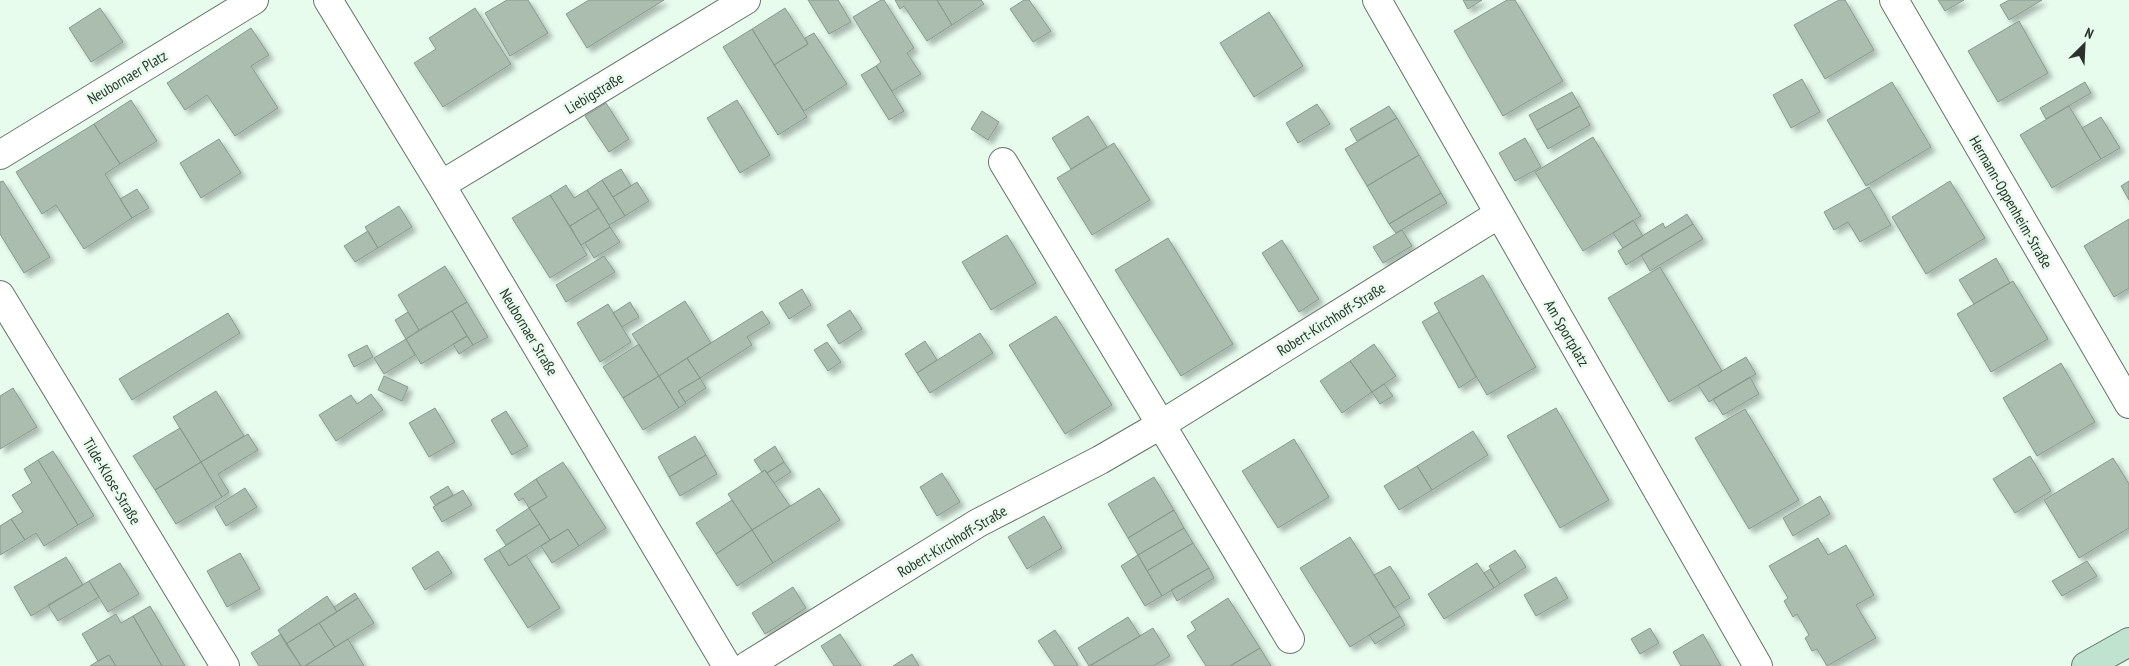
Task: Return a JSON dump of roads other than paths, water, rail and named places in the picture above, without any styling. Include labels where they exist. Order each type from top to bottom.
[{"type":"street","name":"Neubornaer Platz","points":[[0,155],[254,0]]},
{"type":"street","name":"Neubornaer Straße","points":[[328,0],[441,185],[727,666]]},
{"type":"street","name":"Liebigstraße","points":[[441,185],[746,0]]},
{"type":"street","name":"Am Sportplatz","points":[[1377,0],[1758,666]]},
{"type":"street","name":"Hermann-Oppenheim-Straße","points":[[1894,0],[2129,404]]},
{"type":"street","points":[[1003,162],[1290,638]]},
{"type":"street","name":"Robert-Kirchhoff-Straße","points":[[747,666],[978,523],[1100,460],[1162,424],[1499,214]]},
{"type":"street","name":"Tilde-Klose-Straße","points":[[0,295],[225,666]]},
{"type":"street","points":[[2086,666],[2129,642]]}]
